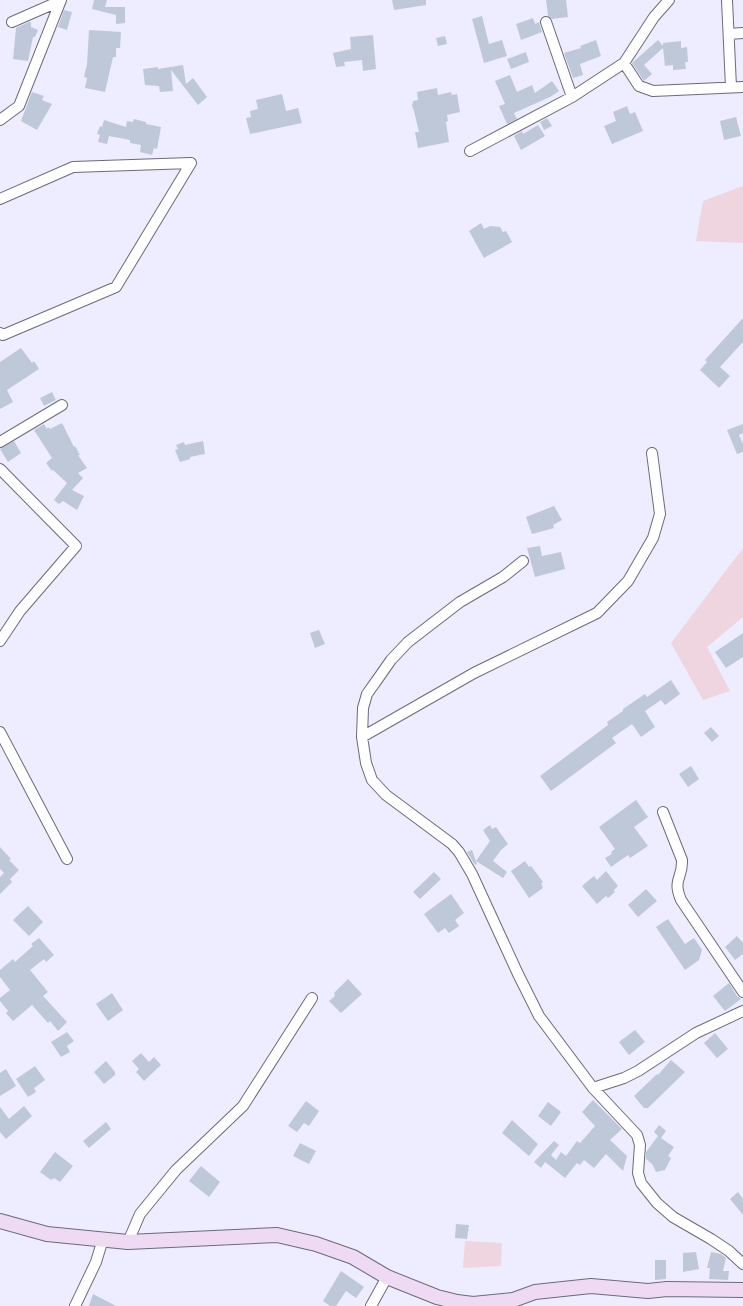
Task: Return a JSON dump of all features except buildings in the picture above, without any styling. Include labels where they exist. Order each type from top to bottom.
[{"type":"street","points":[[727,0],[731,87]]},
{"type":"street","points":[[12,22],[61,1]]},
{"type":"street","points":[[0,120],[19,106],[61,1]]},
{"type":"street","points":[[470,151],[572,97],[624,63],[664,1]]},
{"type":"street","points":[[546,22],[572,97]]},
{"type":"street","points":[[729,34],[743,33]]},
{"type":"street","points":[[624,63],[639,86],[653,91],[743,87]]},
{"type":"street","points":[[0,199],[73,167],[191,163],[116,286],[3,335],[0,333]]},
{"type":"street","points":[[0,442],[62,405]]},
{"type":"street","points":[[362,738],[474,673],[596,613],[628,581],[653,538],[660,514],[652,453]]},
{"type":"street","points":[[0,469],[76,546],[20,611],[0,640]]},
{"type":"street","points":[[523,561],[503,577],[460,602],[432,622],[408,642],[391,660],[367,694],[363,708],[362,738],[366,763],[372,780],[386,795],[452,844],[459,852],[472,874],[539,1016],[593,1088],[637,1135],[640,1144],[638,1172],[641,1183],[657,1203],[673,1217],[729,1251],[743,1264]]},
{"type":"street","points":[[0,732],[67,859]]},
{"type":"street","points":[[663,812],[682,860],[682,866],[676,882],[677,890],[743,992]]},
{"type":"street","points":[[128,1242],[140,1214],[170,1178],[243,1106],[312,998]]},
{"type":"street","points":[[593,1088],[624,1078],[638,1071],[696,1033],[743,1011]]},
{"type":"street","points":[[0,1221],[47,1234],[128,1242],[277,1235],[316,1244],[353,1257],[387,1277],[437,1296],[457,1302],[473,1304],[513,1300],[534,1292],[591,1286],[648,1291],[743,1290]]},
{"type":"street","points":[[75,1306],[96,1262],[103,1239]]},
{"type":"street","points":[[371,1306],[387,1277]]},
{"type":"shaded area","points":[[743,186],[743,243],[696,241],[703,201]]},
{"type":"shaded area","points":[[743,548],[743,617],[707,647],[730,691],[703,700],[671,643]]},
{"type":"shaded area","points":[[465,1241],[502,1243],[501,1266],[463,1268]]}]
